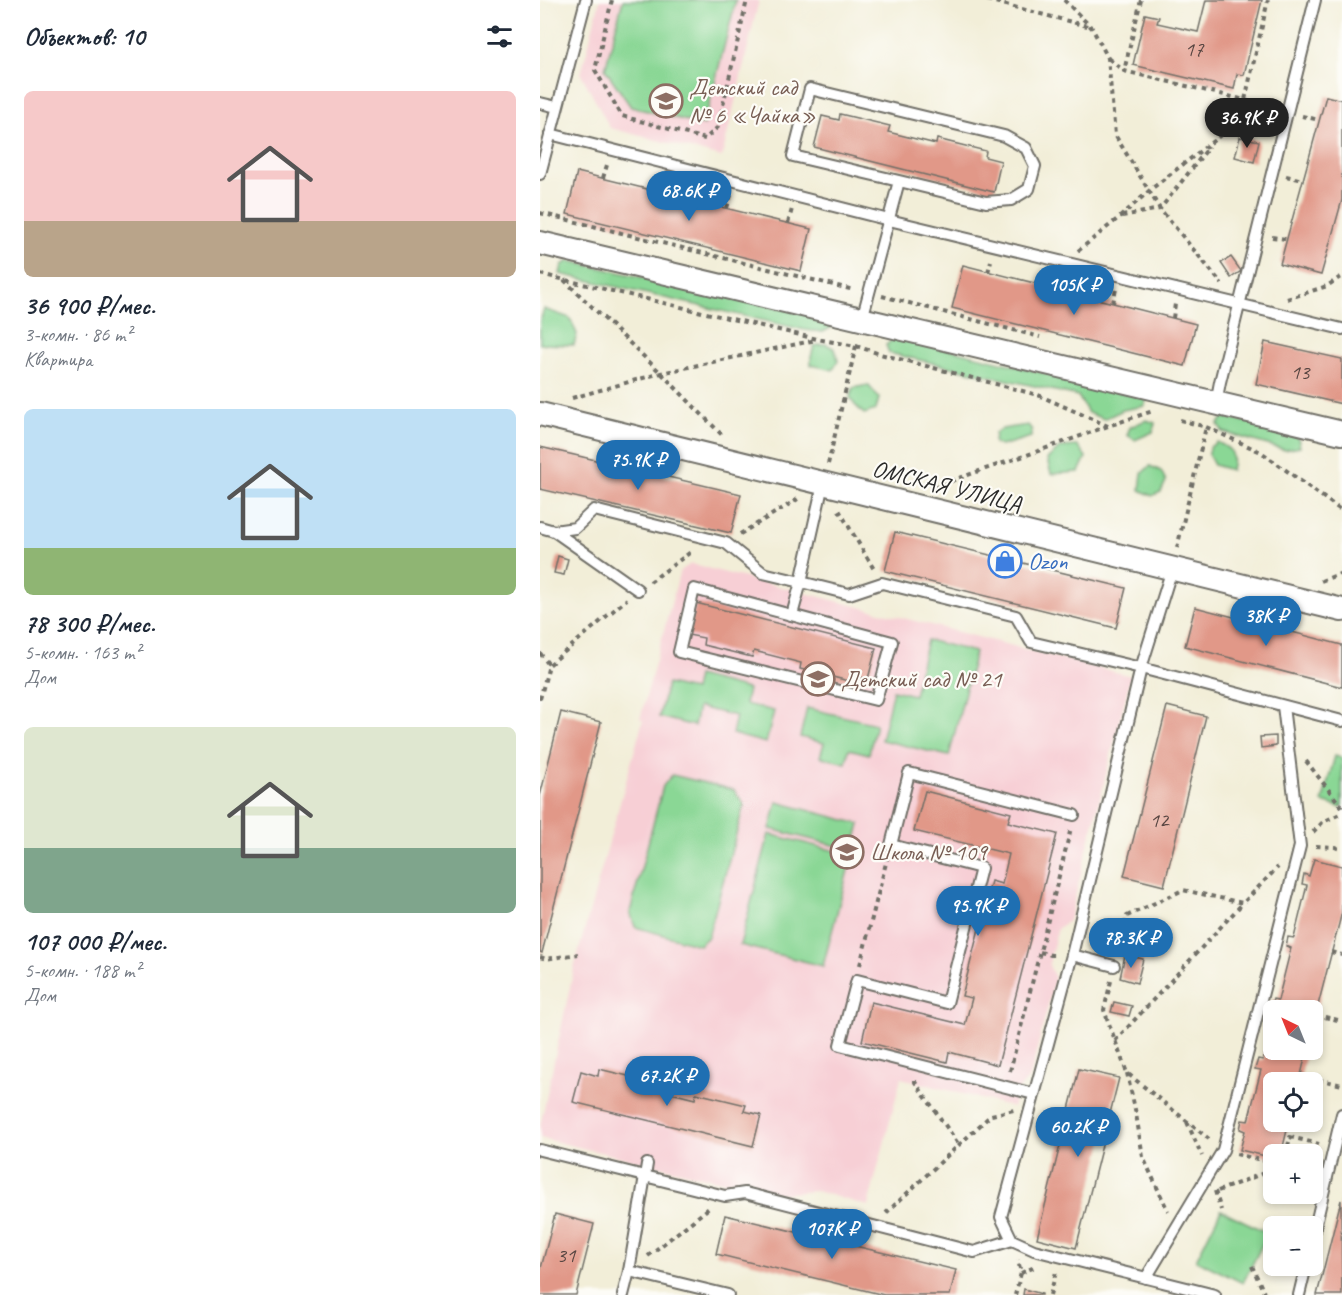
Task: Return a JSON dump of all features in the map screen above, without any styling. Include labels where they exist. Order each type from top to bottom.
[{"type":"street","points":[[540,243],[1342,433]]},
{"type":"street","name":"ОМСКАЯ УЛИЦА","points":[[540,414],[1342,610]]},
{"type":"lane","points":[[540,174],[586,0]]},
{"type":"lane","points":[[1216,403],[1315,0]]},
{"type":"lane","points":[[810,89],[1004,136],[1026,148],[1035,166],[1029,189],[1011,200],[986,202],[899,181],[793,156],[810,89]]},
{"type":"lane","points":[[540,103],[557,107]]},
{"type":"lane","points":[[550,134],[888,220],[1342,330]]},
{"type":"lane","points":[[862,319],[899,181]]},
{"type":"lane","points":[[792,615],[823,484]]},
{"type":"lane","points":[[554,531],[575,528],[594,510],[726,543],[763,573],[849,594],[882,583],[1016,616],[1031,642],[1141,668],[1342,721]]},
{"type":"lane","points":[[540,527],[554,531],[638,590]]},
{"type":"lane","points":[[1172,569],[1141,668],[1072,955],[1001,1217],[1012,1240],[1034,1250],[1215,1295]]},
{"type":"lane","points":[[694,589],[792,615],[892,642],[876,700],[679,652],[694,589]]},
{"type":"lane","points":[[1146,1278],[1223,1150],[1300,846],[1283,706]]},
{"type":"lane","points":[[1034,1094],[840,1045],[857,980],[947,1003],[976,890],[981,868],[891,845],[909,773],[1074,815]]},
{"type":"lane","points":[[1072,955],[1114,966]]},
{"type":"lane","points":[[1318,1216],[1334,1148],[1340,1134],[1342,1114]]},
{"type":"lane","points":[[540,1150],[725,1196],[745,1193],[974,1252],[1012,1240]]},
{"type":"lane","points":[[622,1295],[629,1271],[647,1164]]},
{"type":"lane","points":[[629,1271],[728,1295]]},
{"type":"lane","points":[[1299,1295],[1304,1276]]},
{"type":"path","points":[[612,0],[595,70],[621,116],[705,139],[718,127],[747,0]]},
{"type":"path","points":[[987,0],[1092,28]]},
{"type":"path","points":[[1064,0],[1092,28],[1108,58],[1124,71],[1245,100],[1267,109],[1287,110]]},
{"type":"path","points":[[1124,71],[1141,0]]},
{"type":"path","points":[[1245,100],[1268,0]]},
{"type":"path","points":[[1108,58],[1115,135],[1160,209],[1239,305]]},
{"type":"path","points":[[1064,263],[1150,190],[1235,124],[1267,109]]},
{"type":"path","points":[[1121,216],[1160,209],[1214,141]]},
{"type":"path","points":[[540,213],[1050,339]]},
{"type":"path","points":[[540,274],[817,339],[856,346],[1038,395],[1108,426]]},
{"type":"path","points":[[1255,309],[1328,286],[1342,276]]},
{"type":"path","points":[[563,279],[723,436]]},
{"type":"path","points":[[862,319],[823,484],[882,583]]},
{"type":"path","points":[[565,400],[661,373],[817,339]]},
{"type":"path","points":[[1172,569],[1206,427],[1216,403]]},
{"type":"path","points":[[932,489],[1153,411]]},
{"type":"path","points":[[1174,418],[1206,427],[1261,452],[1342,511]]},
{"type":"path","points":[[726,543],[823,484]]},
{"type":"path","points":[[540,653],[549,665],[540,699]]},
{"type":"path","points":[[1287,737],[1342,807]]},
{"type":"path","points":[[1115,1041],[1243,903],[1323,822],[1342,813]]},
{"type":"path","points":[[1006,1087],[1074,815]]},
{"type":"path","points":[[857,980],[891,845]]},
{"type":"path","points":[[1300,846],[1335,846],[1342,850]]},
{"type":"path","points":[[1176,1228],[1143,1157],[1126,1073],[1104,1010],[1127,916],[1183,890],[1243,903]]},
{"type":"path","points":[[1331,952],[1342,955]]},
{"type":"path","points":[[540,957],[578,954]]},
{"type":"path","points":[[1323,1017],[1342,1021]]},
{"type":"path","points":[[917,1064],[915,1082],[959,1145]]},
{"type":"path","points":[[1126,1073],[1223,1150],[1263,1160]]},
{"type":"path","points":[[1323,1080],[1342,1085]]},
{"type":"path","points":[[873,1226],[898,1200],[992,1115],[1031,1107]]},
{"type":"path","points":[[1187,1121],[1209,1173]]},
{"type":"path","points":[[1288,1144],[1290,1137],[1318,1144]]},
{"type":"path","points":[[1323,1145],[1334,1148]]},
{"type":"path","points":[[1192,1202],[1263,1173]]},
{"type":"path","points":[[629,1271],[725,1196]]},
{"type":"path","points":[[1012,1240],[1021,1273],[1015,1295]]},
{"type":"path","points":[[1050,1295],[1060,1257]]},
{"type":"path","points":[[1251,1266],[1265,1295]]},
{"type":"shaded area","name":"Детский сад № 6 «Чайка»","points":[[600,0],[759,0],[722,157],[610,128],[581,74]]},
{"type":"shaded area","points":[[691,564],[1131,676],[1069,921],[1058,928],[1051,955],[1049,965],[1055,978],[1030,1077],[1018,1090],[1013,1107],[901,1078],[868,1206],[816,1191],[776,1194],[540,1138],[540,1127],[574,968],[643,720],[640,719],[680,571]]},
{"type":"green space","points":[[623,0],[736,0],[704,125],[631,107],[605,69]]},
{"type":"green space","points":[[569,261],[830,319],[832,327],[823,332],[805,330],[560,274],[562,265]]},
{"type":"green space","points":[[544,309],[570,318],[577,334],[574,345],[540,344],[540,322]]},
{"type":"green space","points":[[897,336],[1147,399],[1144,406],[1123,410],[1104,419],[1088,413],[1078,396],[889,353],[886,345]]},
{"type":"green space","points":[[826,344],[835,349],[838,361],[833,370],[811,365],[814,346]]},
{"type":"green space","points":[[868,385],[879,398],[876,410],[864,414],[850,397],[853,388]]},
{"type":"green space","points":[[1224,417],[1280,429],[1298,438],[1300,447],[1285,450],[1223,432],[1218,424]]},
{"type":"green space","points":[[1146,420],[1155,423],[1153,432],[1135,440],[1127,435],[1130,427]]},
{"type":"green space","points":[[1028,425],[1032,430],[1031,437],[1001,446],[994,443],[995,433],[1002,429]]},
{"type":"green space","points":[[1217,442],[1233,455],[1231,470],[1214,465],[1208,454],[1210,447]]},
{"type":"green space","points":[[1078,446],[1086,457],[1079,472],[1051,474],[1047,459],[1061,447]]},
{"type":"green space","points":[[1150,466],[1161,471],[1166,481],[1161,492],[1152,496],[1140,490],[1142,473]]},
{"type":"green space","points":[[927,640],[975,652],[949,756],[881,740],[893,690],[914,695]]},
{"type":"green space","points":[[697,676],[748,689],[745,704],[774,711],[766,743],[732,734],[736,716],[698,707],[694,726],[659,717],[667,684],[694,690]]},
{"type":"green space","points":[[807,708],[876,724],[869,754],[849,749],[846,763],[820,757],[824,743],[800,737]]},
{"type":"green space","points":[[1335,756],[1342,758],[1342,808],[1322,802]]},
{"type":"green space","points":[[672,775],[734,790],[744,805],[708,937],[699,945],[635,927],[630,912],[663,786]]},
{"type":"green space","points":[[777,802],[860,824],[853,850],[770,829]]},
{"type":"green space","points":[[769,834],[852,855],[823,966],[740,945]]},
{"type":"green space","points":[[1221,1210],[1263,1231],[1263,1243],[1243,1283],[1196,1260]]},
{"type":"building","points":[[1206,0],[1262,0],[1244,75],[1237,74],[1234,89],[1133,65],[1145,14],[1159,17],[1157,23],[1198,32]]},
{"type":"building","points":[[1326,96],[1342,100],[1342,200],[1321,275],[1280,264]]},
{"type":"building","points":[[840,114],[890,126],[888,132],[936,144],[937,139],[986,151],[985,157],[1001,161],[994,192],[814,147],[822,116],[839,120]]},
{"type":"building","points":[[1240,137],[1259,141],[1254,162],[1235,157]]},
{"type":"building","points":[[577,172],[811,229],[801,271],[567,214]]},
{"type":"building","points":[[1231,257],[1241,271],[1231,278],[1221,263]]},
{"type":"building","points":[[963,265],[1196,324],[1185,366],[952,308]]},
{"type":"building","points":[[1265,342],[1342,359],[1342,404],[1256,384]]},
{"type":"building","points":[[540,447],[741,494],[731,533],[540,489]]},
{"type":"building","points":[[895,532],[1126,588],[1116,628],[885,571]]},
{"type":"building","points":[[558,556],[568,559],[564,575],[554,573]]},
{"type":"building","points":[[696,603],[876,648],[868,679],[851,675],[849,681],[800,669],[801,663],[754,651],[752,657],[703,645],[704,638],[688,635]]},
{"type":"building","points":[[1195,607],[1342,645],[1342,687],[1185,646]]},
{"type":"building","points":[[1167,706],[1206,716],[1164,886],[1124,876]]},
{"type":"building","points":[[561,712],[601,722],[542,953],[540,952],[540,796]]},
{"type":"building","points":[[1276,736],[1276,746],[1261,748],[1260,737]]},
{"type":"building","points":[[925,791],[1011,813],[1008,822],[1057,834],[998,1065],[949,1052],[947,1062],[862,1041],[871,1002],[965,1025],[972,998],[962,996],[991,881],[1002,884],[1009,854],[914,831]]},
{"type":"building","points":[[1314,859],[1342,866],[1342,912],[1319,1000],[1278,1000],[1291,948],[1286,946],[1288,937],[1294,938],[1307,885],[1302,884],[1304,874],[1309,876]]},
{"type":"building","points":[[1133,922],[1151,926],[1148,936],[1130,932]]},
{"type":"building","points":[[1125,955],[1143,959],[1137,983],[1120,978]]},
{"type":"building","points":[[1114,1002],[1132,1006],[1129,1016],[1111,1012]]},
{"type":"building","points":[[1258,1059],[1305,1060],[1302,1072],[1263,1072],[1263,1132],[1287,1132],[1284,1144],[1263,1144],[1263,1155],[1240,1150],[1245,1131],[1240,1129],[1242,1120],[1248,1121],[1261,1070],[1255,1069]]},
{"type":"building","points":[[599,1069],[649,1081],[647,1087],[695,1099],[696,1093],[746,1105],[744,1111],[761,1115],[753,1146],[573,1102],[581,1071],[598,1076]]},
{"type":"building","points":[[1079,1069],[1119,1078],[1076,1248],[1037,1238]]},
{"type":"building","points":[[1341,1200],[1342,1295],[1317,1295],[1323,1276]]},
{"type":"building","points":[[555,1214],[594,1224],[576,1295],[540,1295],[540,1272]]},
{"type":"building","points":[[725,1215],[956,1270],[950,1295],[884,1295],[716,1254]]},
{"type":"building","points":[[1024,1289],[1042,1294],[1042,1295],[1023,1295]]},
{"type":"place","name":"Детский сад № 6 «Чайка»","points":[[666,101]]},
{"type":"place","name":"Ozon","points":[[1005,561]]},
{"type":"place","name":"Детский сад № 21","points":[[818,679]]},
{"type":"place","name":"Школа № 109","points":[[847,852]]}]
